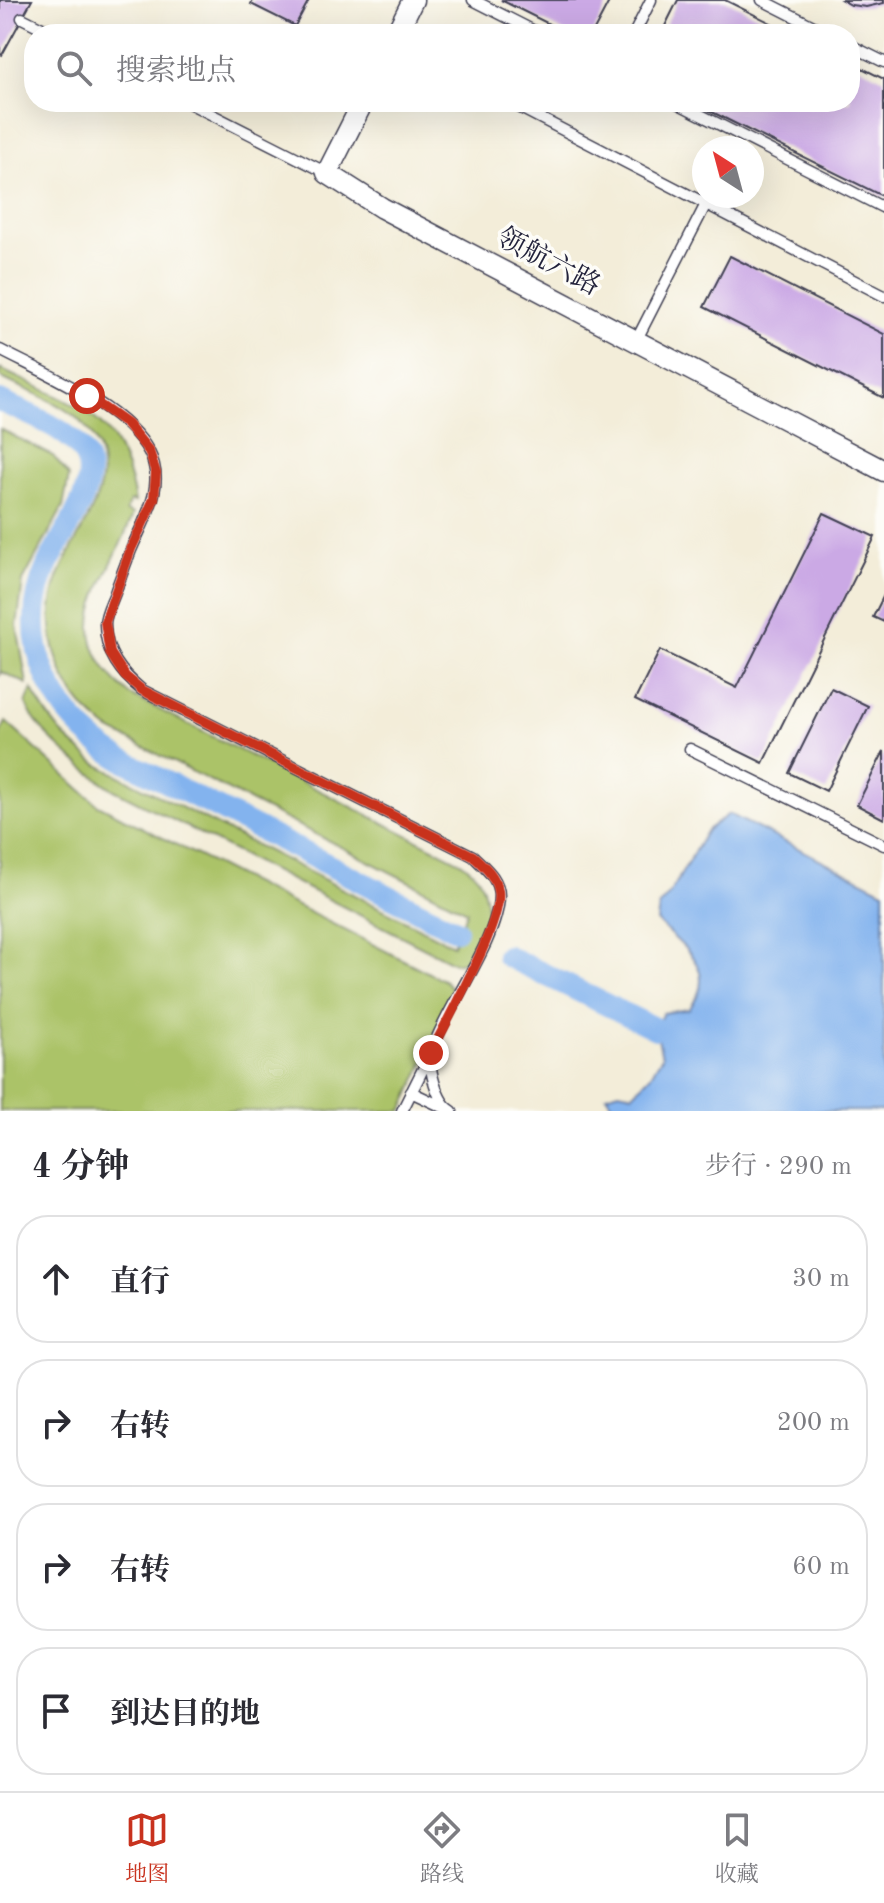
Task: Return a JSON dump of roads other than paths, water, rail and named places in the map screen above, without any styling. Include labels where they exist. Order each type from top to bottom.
[{"type":"street","points":[[401,24],[413,0]]},
{"type":"street","points":[[327,173],[358,112]]},
{"type":"street","name":"领航六路","points":[[327,173],[382,208],[884,471]]},
{"type":"lane","points":[[473,0],[520,24]]},
{"type":"lane","points":[[639,24],[651,0]]},
{"type":"lane","points":[[762,0],[809,24]]},
{"type":"lane","points":[[22,18],[34,24]]},
{"type":"lane","points":[[860,50],[884,62]]},
{"type":"lane","name":"领航六路","points":[[207,112],[327,173]]},
{"type":"lane","points":[[528,112],[692,197]]},
{"type":"lane","points":[[695,112],[884,208]]},
{"type":"lane","points":[[636,341],[704,208]]},
{"type":"lane","points":[[714,208],[884,296]]},
{"type":"lane","points":[[0,350],[87,396],[127,424],[149,451],[156,473],[154,499],[131,549],[105,622],[110,653],[125,676],[142,690],[473,856],[493,875],[499,894],[494,921],[402,1111]]},
{"type":"lane","points":[[690,749],[884,845]]},
{"type":"lane","points":[[431,1053],[436,1090],[450,1110]]},
{"type":"lane","points":[[411,1092],[450,1110]]},
{"type":"water","points":[[729,814],[884,891],[884,1111],[616,1111],[606,1095],[619,1091],[633,1094],[650,1076],[662,1057],[657,1029],[663,1013],[689,1009],[698,995],[700,971],[687,950],[657,921],[659,906],[669,895],[707,830]]},
{"type":"waterway","points":[[0,401],[60,430],[79,448],[89,470],[88,483],[77,512],[48,564],[38,592],[35,621],[37,648],[45,674],[58,699],[75,721],[95,741],[119,758],[456,930]]},
{"type":"waterway","points":[[507,956],[656,1029]]}]
